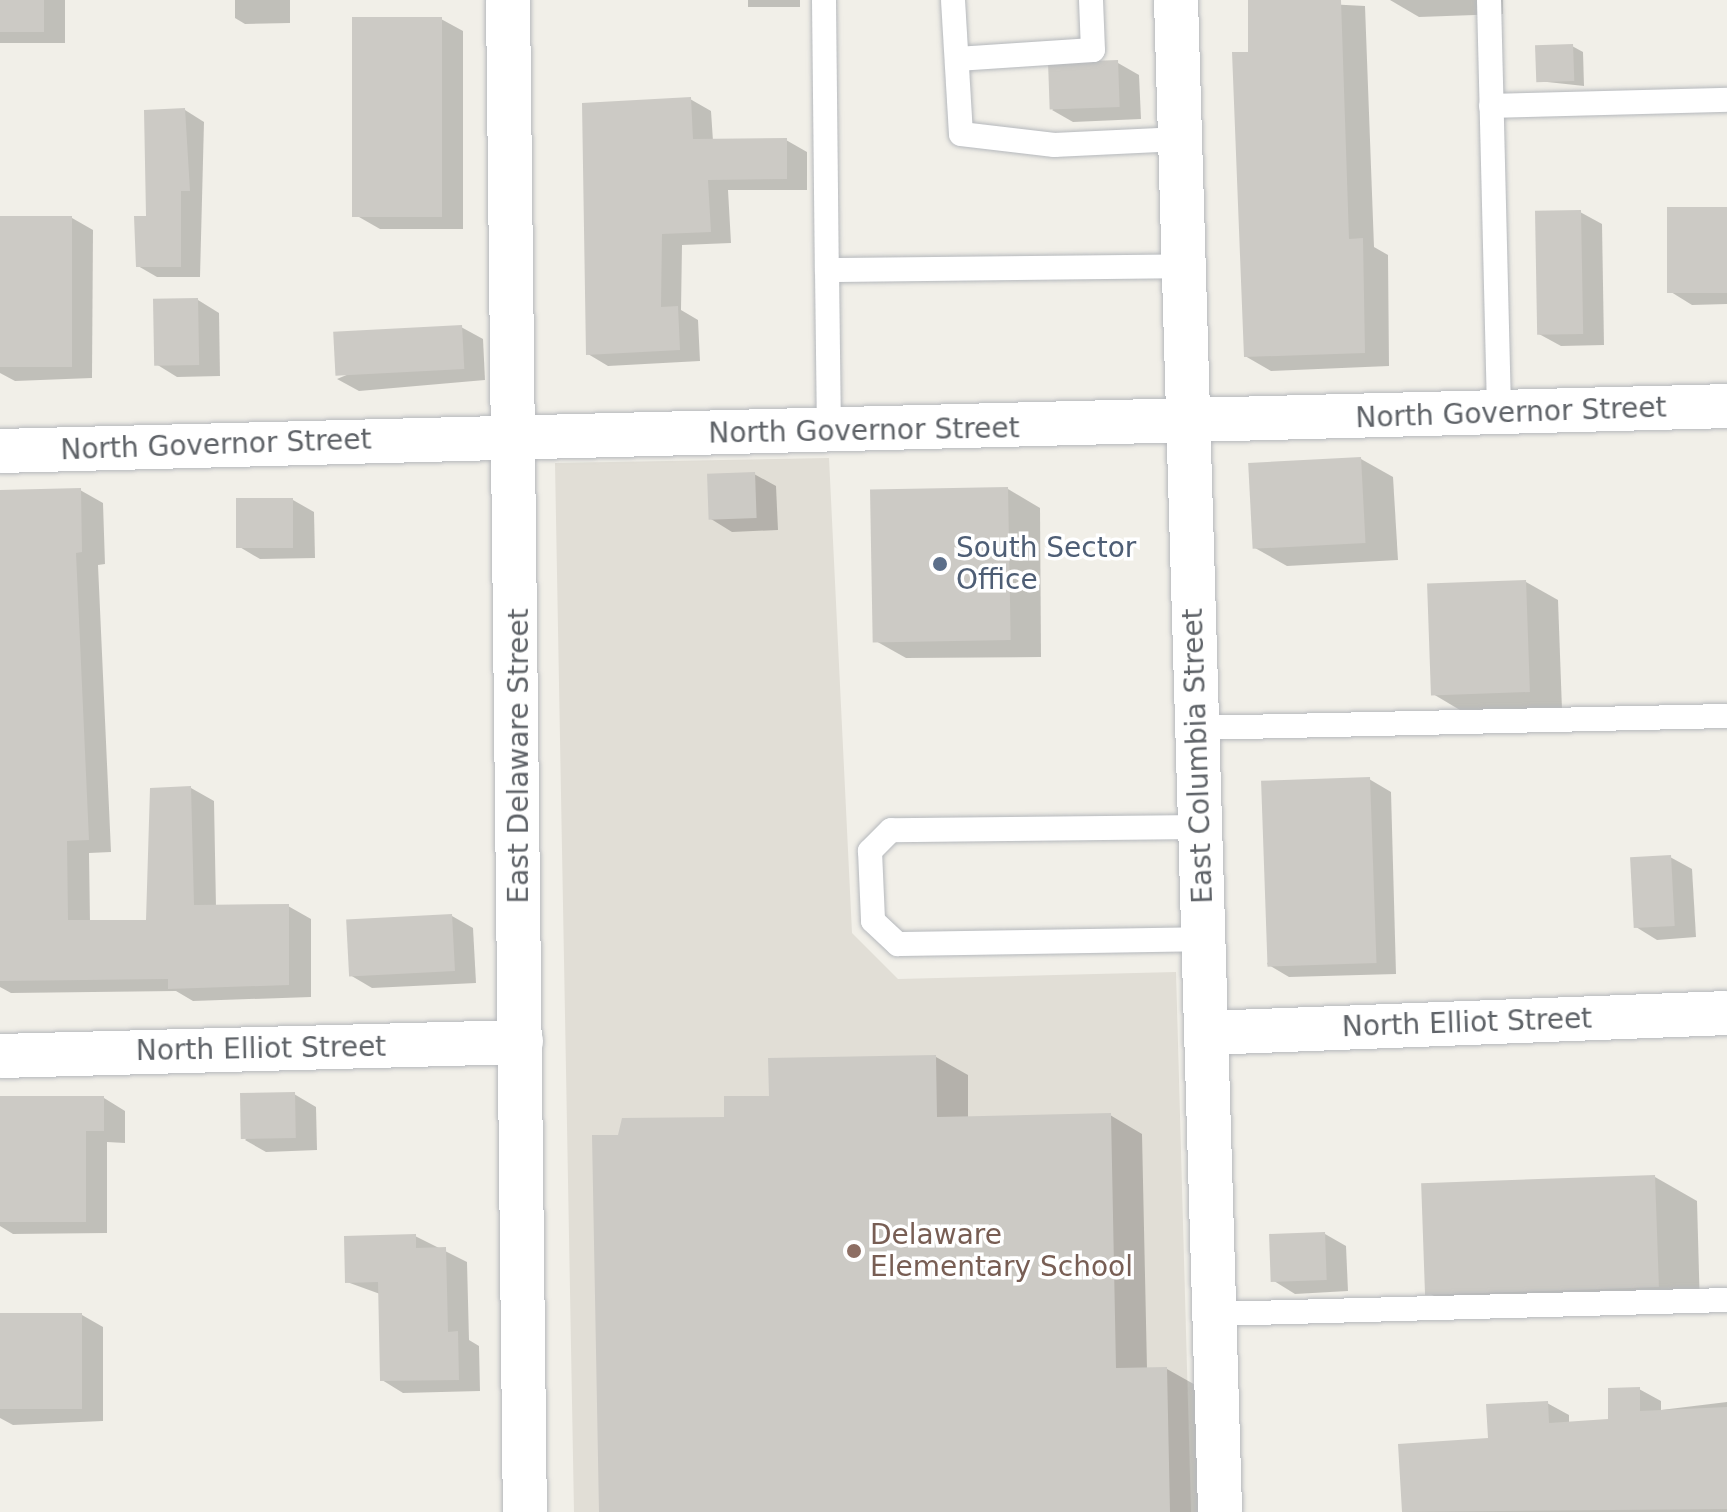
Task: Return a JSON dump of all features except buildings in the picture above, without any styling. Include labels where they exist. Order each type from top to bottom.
[{"type":"main road","name":"East Delaware Street","points":[[508,0],[517,437],[525,1512]]},
{"type":"main road","name":"East Columbia Street","points":[[1176,0],[1217,1314],[1220,1512]]},
{"type":"main road","name":"North Governor Street","points":[[0,451],[1189,423],[1727,406]]},
{"type":"main road","name":"North Elliot Street","points":[[1207,1033],[1727,1013]]},
{"type":"main road","name":"North Elliot Street","points":[[0,1056],[521,1042]]},
{"type":"lane","points":[[824,0],[829,432]]},
{"type":"lane","points":[[953,0],[961,134],[1054,145],[1180,139]]},
{"type":"lane","points":[[957,59],[1093,50],[1091,0]]},
{"type":"lane","points":[[1489,0],[1499,413]]},
{"type":"lane","points":[[1491,106],[1727,100]]},
{"type":"lane","points":[[827,270],[1185,266]]},
{"type":"lane","points":[[1197,728],[1727,716]]},
{"type":"lane","points":[[1200,827],[891,830],[870,851],[873,921],[898,944],[1203,939]]},
{"type":"lane","points":[[1217,1314],[1727,1300]]},
{"type":"shaded area","points":[[829,458],[852,933],[898,979],[1176,972],[1191,1512],[574,1512],[555,463]]},
{"type":"place","name":"South Sector Office","points":[[940,564]]},
{"type":"place","name":"Delaware Elementary School","points":[[854,1251]]}]
